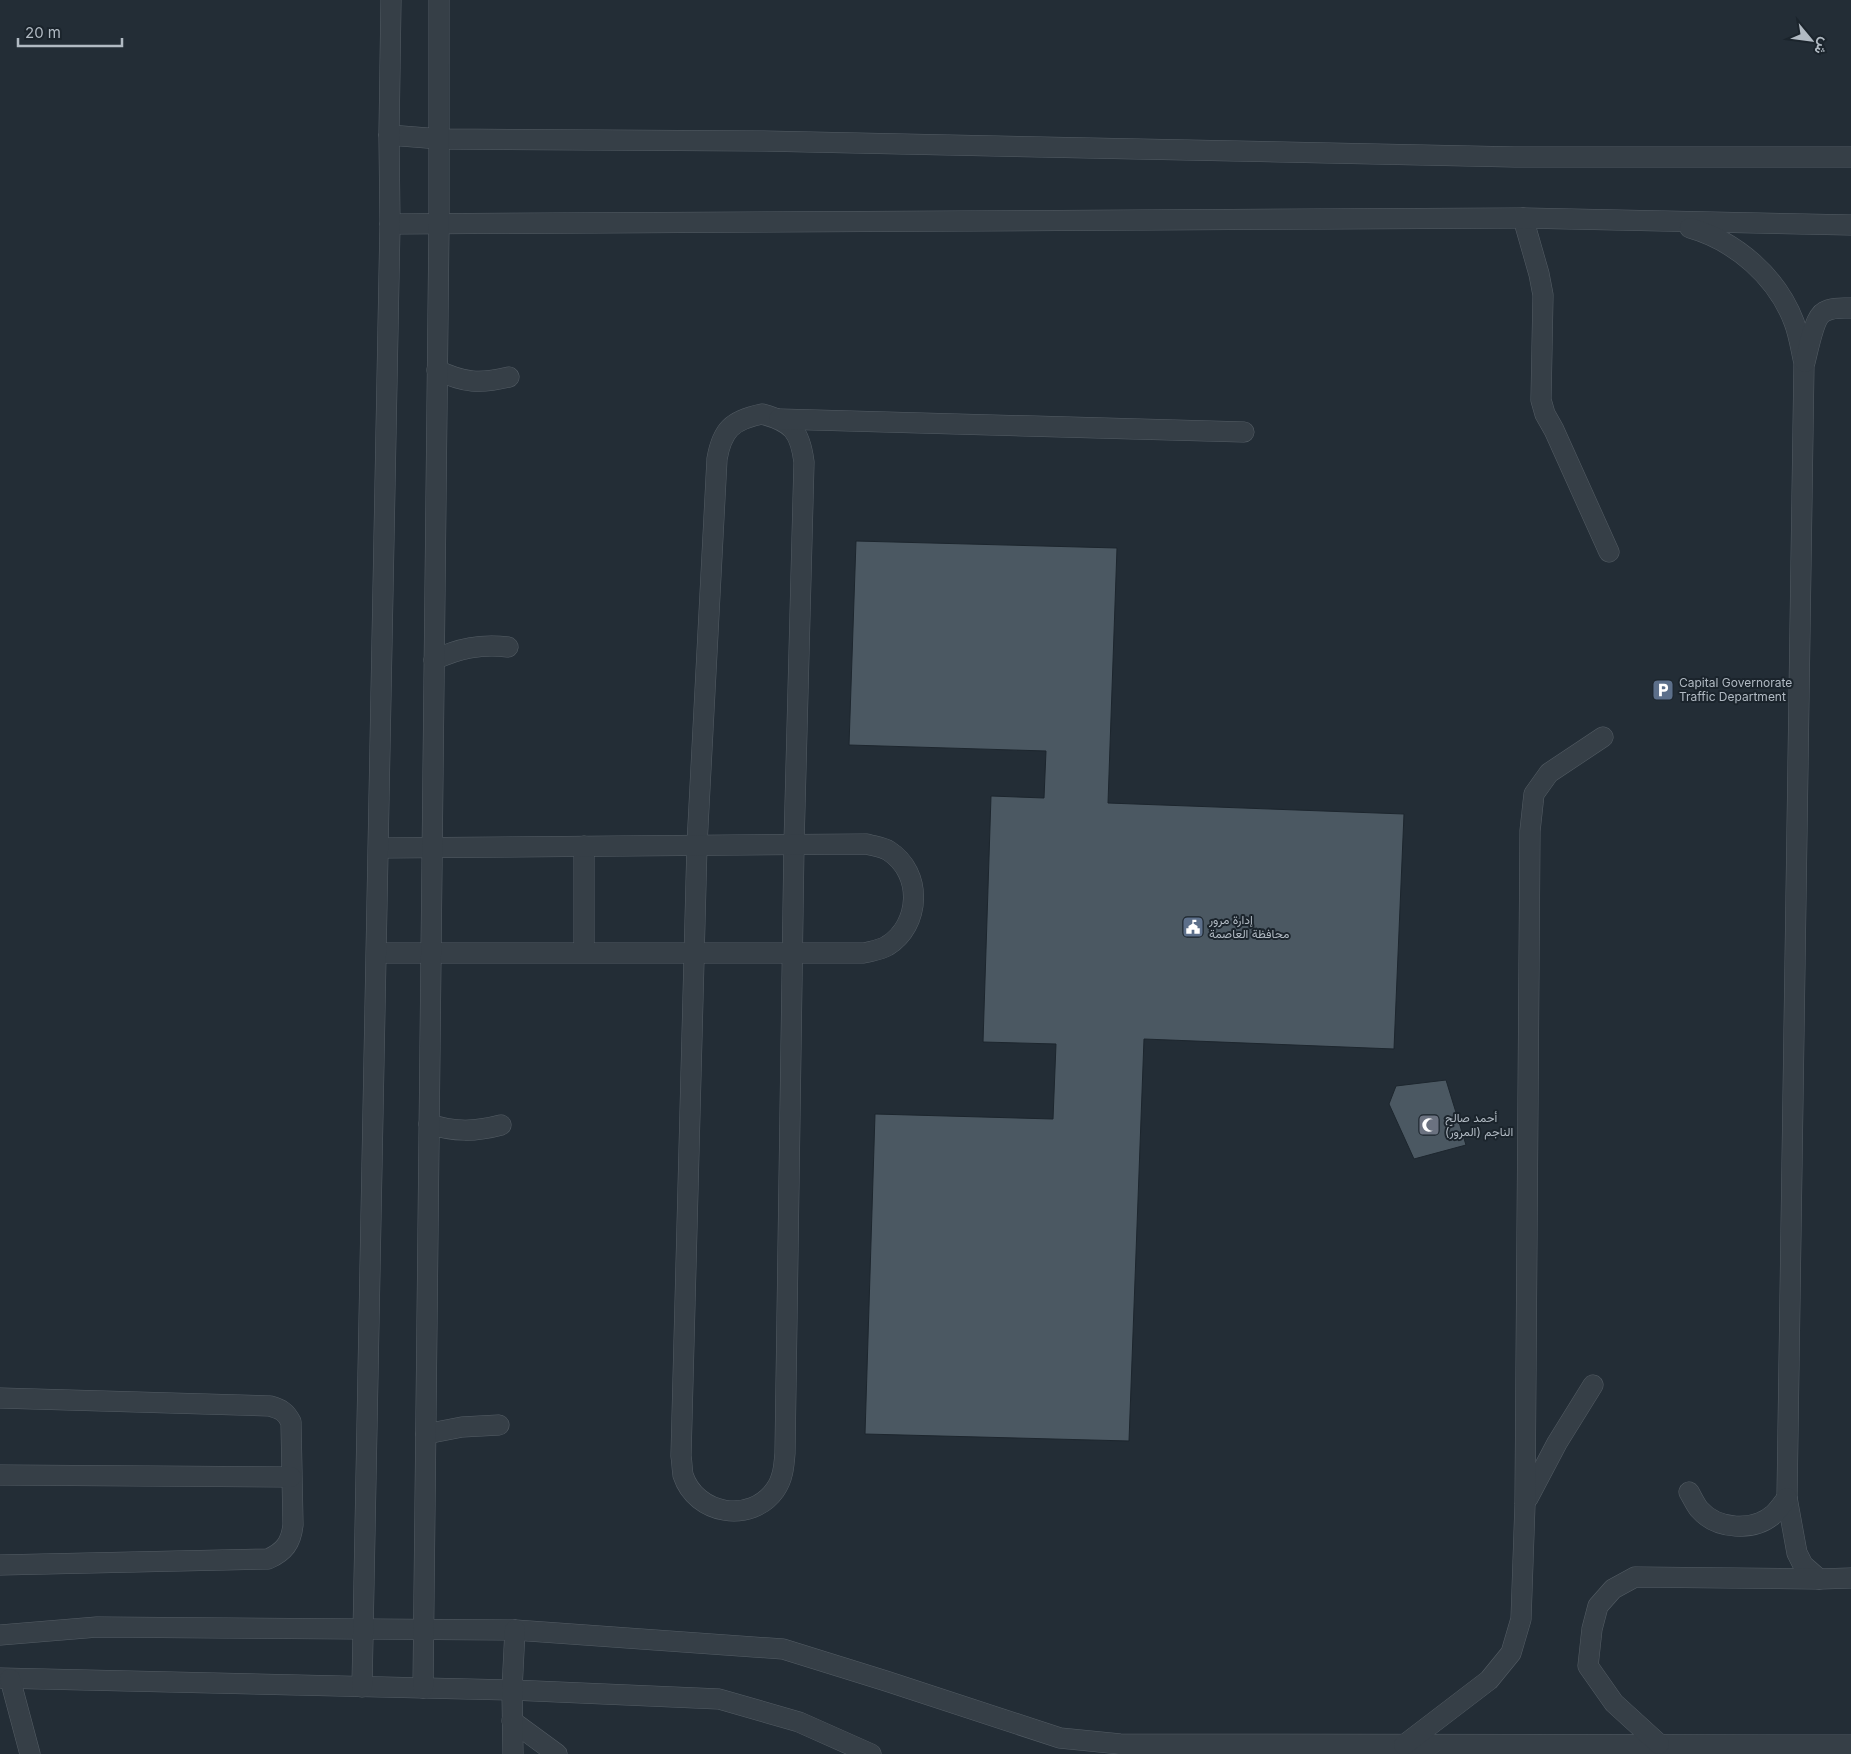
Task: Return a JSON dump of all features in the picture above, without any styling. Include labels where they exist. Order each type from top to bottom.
[{"type":"lane","points":[[362,1687],[390,224],[391,0]]},
{"type":"lane","points":[[423,1688],[440,139],[439,0]]},
{"type":"lane","points":[[389,135],[440,139],[764,141],[1514,156],[1851,157]]},
{"type":"lane","points":[[390,224],[1523,218],[1851,225]]},
{"type":"lane","points":[[1523,218],[1539,274],[1543,296],[1541,400],[1545,414],[1609,552]]},
{"type":"lane","points":[[1669,221],[1709,233],[1745,255],[1774,285],[1794,322],[1804,363],[1787,1498],[1797,1552],[1804,1565],[1819,1579]]},
{"type":"lane","points":[[1804,363],[1817,320],[1822,312],[1830,309],[1851,308]]},
{"type":"lane","points":[[437,370],[454,378],[472,382],[491,382],[509,377]]},
{"type":"lane","points":[[779,419],[793,429],[802,444],[804,462],[794,844],[783,1472],[776,1490],[762,1503],[744,1511],[725,1511],[707,1505],[692,1492],[684,1475],[682,1456],[697,845],[717,459],[720,442],[730,427],[745,418],[762,414],[779,419],[1244,432]]},
{"type":"lane","points":[[434,660],[470,646],[508,647]]},
{"type":"lane","points":[[1404,1745],[1489,1680],[1511,1653],[1521,1619],[1525,1504],[1531,822],[1534,794],[1549,773],[1603,736]]},
{"type":"lane","points":[[377,953],[864,953],[886,946],[904,931],[913,910],[914,887],[905,866],[888,850],[867,844],[379,848]]},
{"type":"lane","points":[[584,846],[584,952]]},
{"type":"lane","points":[[429,1124],[447,1130],[465,1131],[484,1130],[501,1126]]},
{"type":"lane","points":[[1525,1504],[1557,1443],[1593,1385]]},
{"type":"lane","points":[[0,1398],[270,1406],[280,1409],[287,1414],[291,1422],[291,1477],[294,1525],[288,1546],[279,1554],[268,1559],[0,1565]]},
{"type":"lane","points":[[426,1434],[462,1427],[499,1426]]},
{"type":"lane","points":[[0,1475],[291,1477]]},
{"type":"lane","points":[[1689,1492],[1699,1509],[1716,1521],[1736,1527],[1756,1524],[1774,1514],[1787,1498]]},
{"type":"lane","points":[[1659,1744],[1614,1703],[1588,1666],[1592,1629],[1598,1606],[1613,1590],[1636,1577],[1851,1578]]},
{"type":"lane","points":[[0,1635],[97,1627],[515,1630],[783,1649],[1060,1738],[1120,1744],[1851,1745]]},
{"type":"lane","points":[[513,1754],[512,1690],[515,1630]]},
{"type":"lane","points":[[30,1754],[5,1678],[512,1690],[719,1699],[799,1722],[871,1754]]},
{"type":"lane","points":[[512,1721],[557,1754]]},
{"type":"building","name":"إدارة مرور محافظة العاصمة","points":[[856,541],[1117,548],[1108,803],[1404,814],[1394,1049],[1144,1039],[1129,1441],[865,1434],[875,1114],[1053,1119],[1056,1044],[983,1042],[991,796],[1044,798],[1046,751],[849,745]]},
{"type":"building","name":"أحمد صالح الناجم (المرور)","points":[[1446,1080],[1466,1145],[1414,1159],[1389,1104],[1396,1086]]},
{"type":"place","name":"Capital Governorate Traffic Department","points":[[1663,690]]},
{"type":"place","name":"إدارة مرور محافظة العاصمة","points":[[1193,927]]},
{"type":"place","name":"أحمد صالح الناجم (المرور)","points":[[1429,1125]]}]
